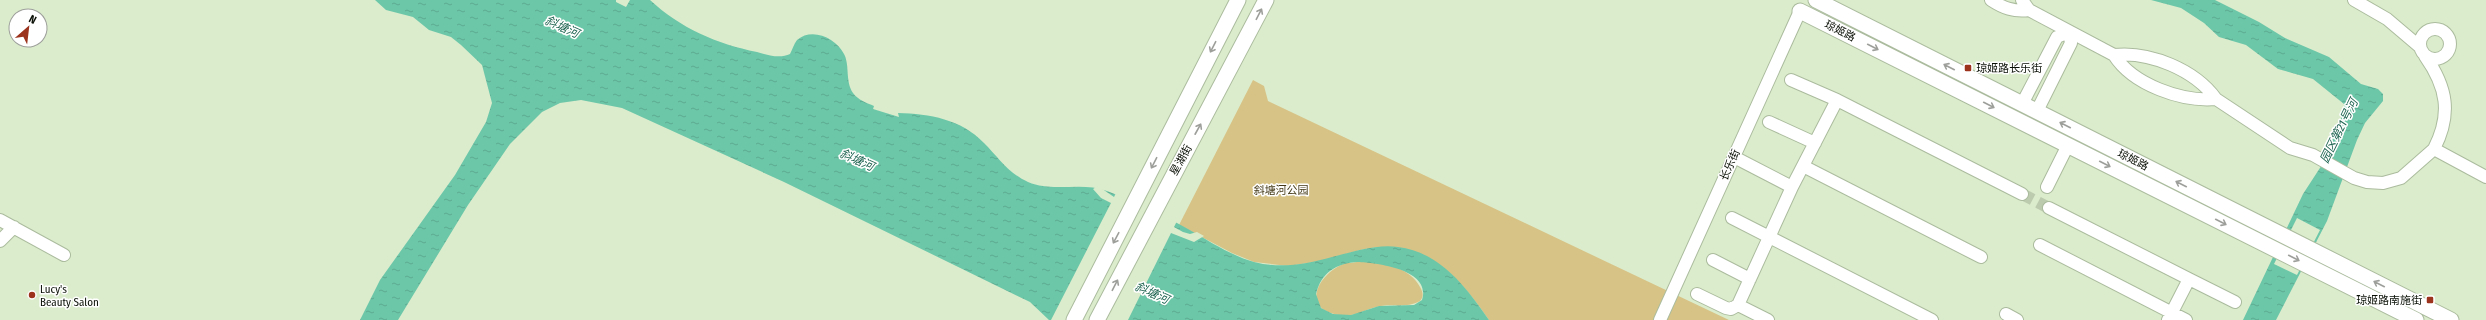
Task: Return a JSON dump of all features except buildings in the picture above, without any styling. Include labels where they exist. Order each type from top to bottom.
[{"type":"main road","name":"星湖街","points":[[1074,320],[1238,0]]},
{"type":"main road","name":"星湖街","points":[[1097,320],[1152,212],[1266,0]]},
{"type":"main road","name":"长乐街","points":[[1800,5],[1811,0]]},
{"type":"main road","name":"琼姬路","points":[[1816,0],[2451,320]]},
{"type":"main road","name":"琼姬路","points":[[1800,5],[2068,145],[2416,320]]},
{"type":"street","points":[[1991,0],[2009,10],[2018,12],[2026,5],[2069,32],[2114,55],[2122,67],[2132,74],[2167,91],[2203,100],[2216,99]]},
{"type":"street","points":[[2114,55],[2127,54],[2142,56],[2177,69],[2207,86],[2216,99],[2290,148],[2319,160],[2354,178],[2376,184],[2392,181],[2409,172],[2434,149],[2440,137],[2446,109],[2438,75],[2422,52],[2387,19],[2354,0]]},
{"type":"street","name":"长乐街","points":[[1660,320],[1734,157],[1800,5]]},
{"type":"street","points":[[2022,104],[2057,37],[2069,32]]},
{"type":"street","points":[[2037,111],[2071,43],[2069,32]]},
{"type":"street","points":[[1791,80],[1837,100],[2022,194]]},
{"type":"street","points":[[1697,294],[1726,308],[1731,309],[1738,305],[1792,187],[1837,100]]},
{"type":"street","points":[[1769,122],[1815,144]]},
{"type":"street","points":[[2047,187],[2068,145]]},
{"type":"street","points":[[2434,149],[2486,177]]},
{"type":"street","points":[[1734,157],[1792,187]]},
{"type":"street","points":[[1803,166],[1981,257]]},
{"type":"street","points":[[2049,208],[2235,302]]},
{"type":"street","points":[[1732,218],[1932,320]]},
{"type":"street","points":[[0,221],[14,227],[64,255]]},
{"type":"street","points":[[0,242],[14,227]]},
{"type":"street","points":[[2040,246],[2170,316],[2186,320]]},
{"type":"street","points":[[1713,260],[1750,278]]},
{"type":"street","points":[[2170,316],[2189,279]]},
{"type":"street","points":[[1738,305],[1768,320]]},
{"type":"street","points":[[2006,314],[2018,320]]},
{"type":"green space","name":"斜塘河公园","points":[[1253,80],[1264,86],[1268,101],[1729,320],[1489,320],[1461,284],[1446,270],[1430,258],[1412,251],[1392,247],[1370,248],[1346,254],[1350,263],[1379,263],[1390,265],[1408,273],[1415,279],[1421,289],[1423,296],[1420,301],[1406,305],[1386,305],[1376,307],[1345,316],[1327,311],[1319,306],[1317,290],[1321,282],[1328,274],[1346,263],[1315,262],[1288,266],[1254,262],[1232,253],[1179,225]]},
{"type":"water","name":"斜塘河","points":[[375,0],[616,0],[616,2],[626,7],[630,0],[650,0],[674,19],[700,34],[742,49],[769,55],[782,56],[790,54],[797,40],[803,36],[816,34],[830,39],[840,48],[846,58],[849,83],[853,93],[860,99],[874,106],[873,109],[899,117],[898,113],[922,115],[944,119],[955,123],[975,135],[1009,170],[1028,182],[1048,187],[1087,187],[1107,191],[1159,213],[1237,256],[1264,264],[1303,264],[1365,249],[1390,246],[1413,250],[1427,256],[1451,273],[1462,284],[1489,320],[1049,320],[1030,302],[784,182],[622,108],[581,100],[560,103],[542,112],[510,144],[468,205],[398,320],[360,320],[380,280],[455,175],[486,122],[492,103],[482,65],[461,45],[451,37],[429,30],[413,17],[386,10]],"holes":[[[1358,262],[1389,266],[1411,275],[1419,281],[1423,290],[1422,300],[1414,305],[1379,306],[1351,315],[1333,314],[1321,308],[1316,294],[1318,287],[1326,275],[1331,270],[1343,264]]]},
{"type":"water","name":"园区第21号河","points":[[2151,0],[2215,0],[2259,22],[2285,38],[2329,57],[2361,84],[2378,89],[2383,94],[2383,101],[2365,123],[2357,140],[2327,221],[2276,320],[2243,320],[2303,194],[2329,154],[2333,144],[2332,135],[2345,111],[2344,104],[2313,79],[2278,69],[2246,45],[2219,37],[2204,23],[2181,8]]},
{"type":"pier","points":[[1098,186],[1114,197],[1116,193],[1177,221],[1174,227],[1183,232],[1190,234],[1197,232],[1204,236],[1194,242],[1171,233],[1128,320],[1051,320],[1111,203],[1101,198],[1093,189]]},
{"type":"pier","points":[[2297,218],[2320,230],[2297,275],[2274,264]]},
{"type":"tunnel","points":[[2022,194],[2049,208]]},
{"type":"place","name":"琼姬路长乐街","points":[[1968,68]]},
{"type":"place","name":"Lucy's Beauty Salon","points":[[32,295]]},
{"type":"place","name":"琼姬路南施街","points":[[2430,300]]}]
